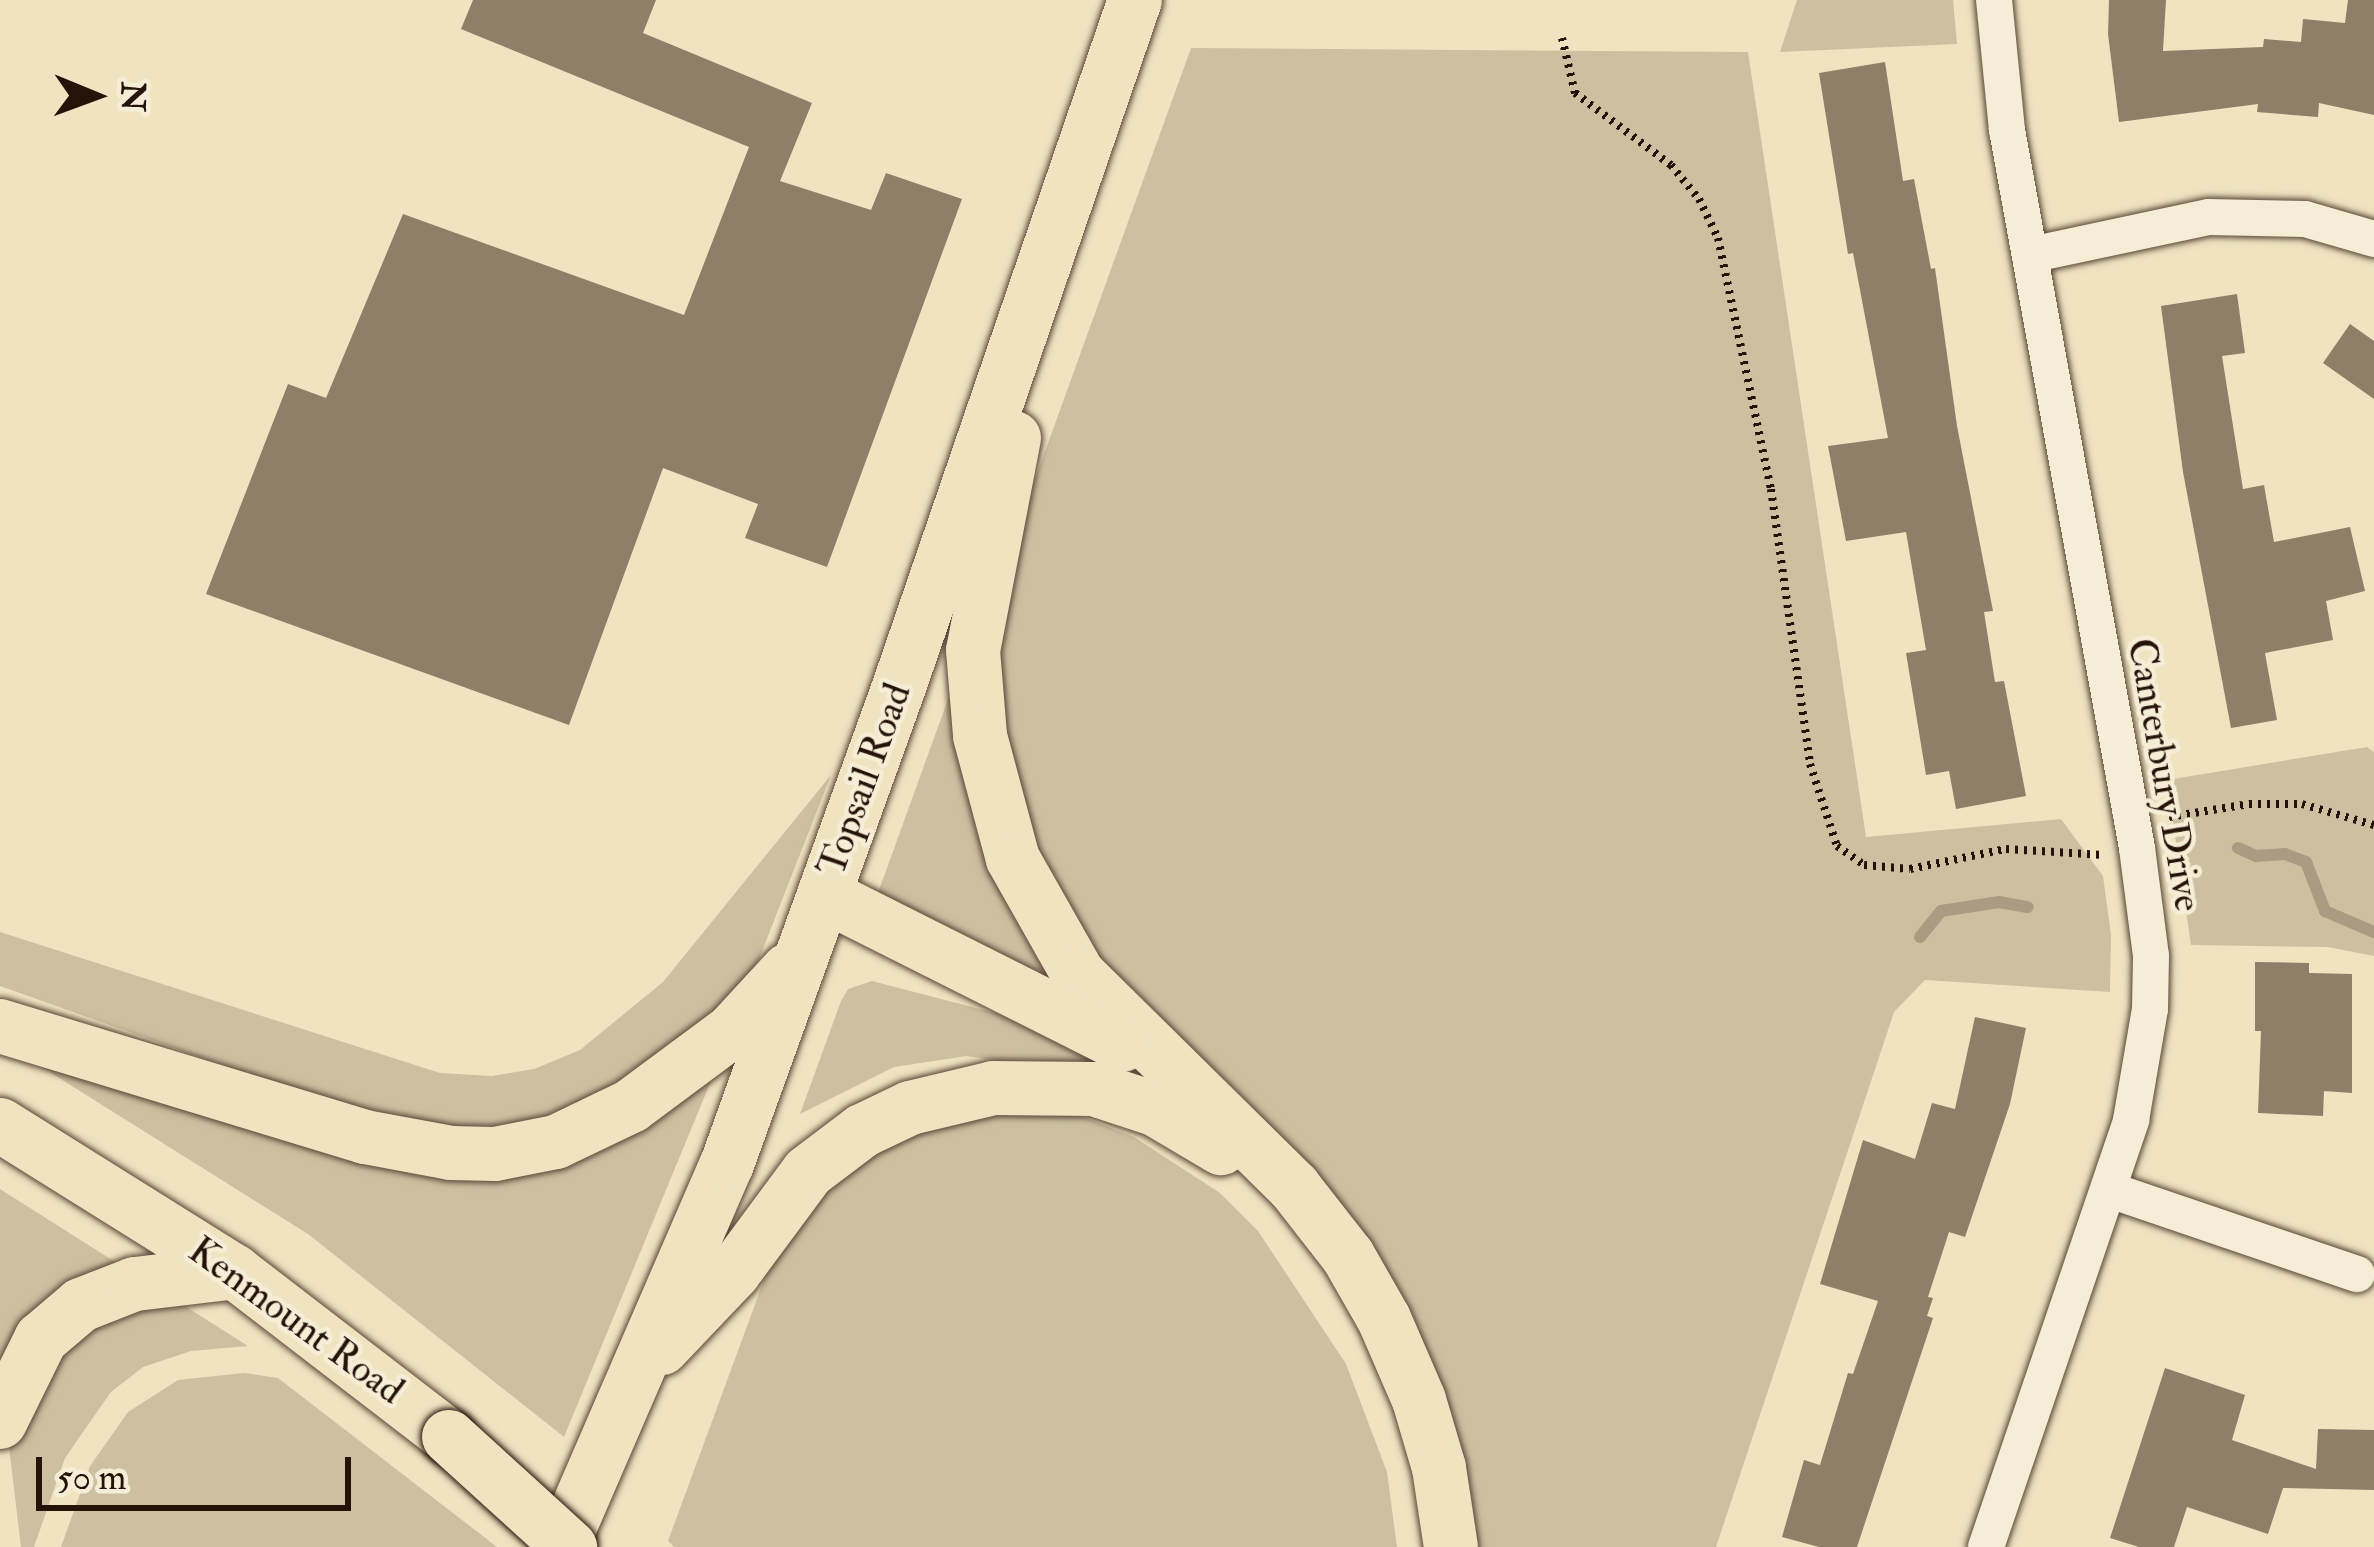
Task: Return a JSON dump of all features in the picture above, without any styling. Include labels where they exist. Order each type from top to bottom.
[{"type":"main road","name":"Topsail Road","points":[[565,1547],[727,1164],[1135,0]]},
{"type":"main road","points":[[1045,259],[1006,483],[977,608],[973,650],[980,736],[1013,859],[1078,974],[1294,1187],[1366,1286],[1427,1423],[1451,1547]]},
{"type":"main road","points":[[824,895],[1061,1010],[1183,1080]]},
{"type":"main road","points":[[0,1026],[364,1137],[451,1153],[516,1152],[576,1134],[666,1083],[732,1031],[802,955]]},
{"type":"main road","points":[[639,1371],[734,1272],[808,1172],[862,1131],[910,1108],[970,1091],[1042,1085],[1115,1094],[1155,1108],[1217,1145],[1284,1208],[1314,1248],[1367,1338],[1398,1413],[1425,1547]]},
{"type":"main road","name":"Kenmount Road","points":[[0,1125],[235,1272],[449,1437],[565,1547]]},
{"type":"main road","points":[[0,1422],[40,1339],[81,1305],[135,1284],[235,1272]]},
{"type":"street","name":"Canterbury Drive","points":[[1986,1547],[2131,1120],[2150,1009],[2151,956],[2139,860],[2007,130],[1994,0]]},
{"type":"street","points":[[2030,255],[2175,222],[2242,216],[2332,224],[2374,239]]},
{"type":"street","points":[[2110,1190],[2357,1274]]},
{"type":"path","points":[[1562,38],[1575,93],[1671,165],[1700,199],[1718,238],[1767,470],[1810,764],[1825,824],[1837,845],[1854,860],[1888,868],[1951,865],[2006,849],[2071,850],[2139,860]]},
{"type":"path","points":[[2132,824],[2278,803],[2324,808],[2374,826]]},
{"type":"shaded area","points":[[1797,0],[1953,0],[1957,44],[1780,52]]},
{"type":"shaded area","points":[[1191,48],[1748,52],[1866,837],[2061,819],[2103,876],[2111,935],[2110,992],[1925,980],[1894,1012],[1716,1547],[1474,1547],[1457,1440],[1148,1017],[1063,914],[995,734],[1005,562]]},
{"type":"shaded area","points":[[955,680],[1098,1017],[870,915]]},
{"type":"shaded area","points":[[2367,747],[2374,752],[2374,956],[2328,947],[2191,945],[2167,780]]},
{"type":"shaded area","points":[[831,775],[757,964],[704,1023],[663,1059],[577,1110],[484,1134],[329,1103],[0,986],[0,932],[440,1073],[492,1076],[534,1069],[580,1050],[663,982]]},
{"type":"shaded area","points":[[872,981],[1057,1029],[1120,1056],[1170,1086],[1207,1142],[1052,1069],[967,1056],[894,1067],[800,1114],[841,1001],[848,989]]},
{"type":"shaded area","points":[[718,1064],[564,1437],[308,1234],[40,1066],[438,1172]]},
{"type":"shaded area","points":[[1045,1102],[1134,1137],[1220,1193],[1258,1231],[1346,1364],[1387,1472],[1397,1547],[674,1547],[668,1541],[814,1144]]},
{"type":"shaded area","points":[[0,1189],[248,1346],[191,1351],[143,1367],[111,1392],[65,1458],[34,1547],[21,1547],[0,1372]]},
{"type":"shaded area","points":[[244,1373],[278,1378],[497,1547],[61,1547],[90,1466],[128,1412],[178,1380]]},
{"type":"building","points":[[473,0],[656,0],[643,33],[812,103],[780,181],[871,210],[886,173],[962,199],[827,567],[745,538],[758,504],[663,468],[569,725],[206,594],[288,384],[326,398],[403,214],[684,315],[749,147],[461,29]]},
{"type":"building","points":[[2109,0],[2166,0],[2163,51],[2263,47],[2264,39],[2301,42],[2303,19],[2345,23],[2348,0],[2374,0],[2374,115],[2319,103],[2318,117],[2257,112],[2258,104],[2119,122],[2108,34]]},
{"type":"building","points":[[1885,62],[1903,181],[1914,179],[1931,269],[1935,268],[1957,426],[1993,611],[1984,612],[1995,682],[2004,681],[2026,796],[1956,809],[1949,771],[1926,775],[1906,653],[1926,650],[1906,532],[1846,541],[1828,446],[1888,438],[1853,253],[1848,254],[1819,73]]},
{"type":"building","points":[[2237,294],[2245,353],[2222,356],[2243,489],[2264,485],[2274,542],[2350,527],[2365,591],[2326,601],[2333,640],[2265,653],[2277,720],[2231,728],[2183,472],[2161,306]]},
{"type":"building","points":[[2350,324],[2374,341],[2374,399],[2323,363]]},
{"type":"building","points":[[2255,962],[2309,963],[2309,973],[2352,974],[2352,1093],[2324,1091],[2323,1116],[2258,1113],[2261,1031],[2255,1031]]},
{"type":"building","points":[[1975,1017],[2026,1028],[2010,1104],[1965,1237],[1949,1232],[1928,1297],[1933,1298],[1927,1316],[1933,1318],[1857,1547],[1819,1547],[1782,1537],[1804,1460],[1820,1465],[1848,1373],[1853,1374],[1878,1301],[1820,1284],[1863,1140],[1915,1159],[1932,1103],[1955,1109]]},
{"type":"building","points":[[2165,1368],[2245,1395],[2232,1440],[2316,1469],[2318,1429],[2374,1430],[2374,1490],[2283,1488],[2268,1534],[2187,1507],[2174,1547],[2139,1547],[2110,1538]]},
{"type":"waterway","points":[[2238,848],[2256,856],[2285,854],[2306,862],[2325,911],[2374,932]]},
{"type":"waterway","points":[[1920,937],[1941,911],[1999,902],[2028,907]]}]
